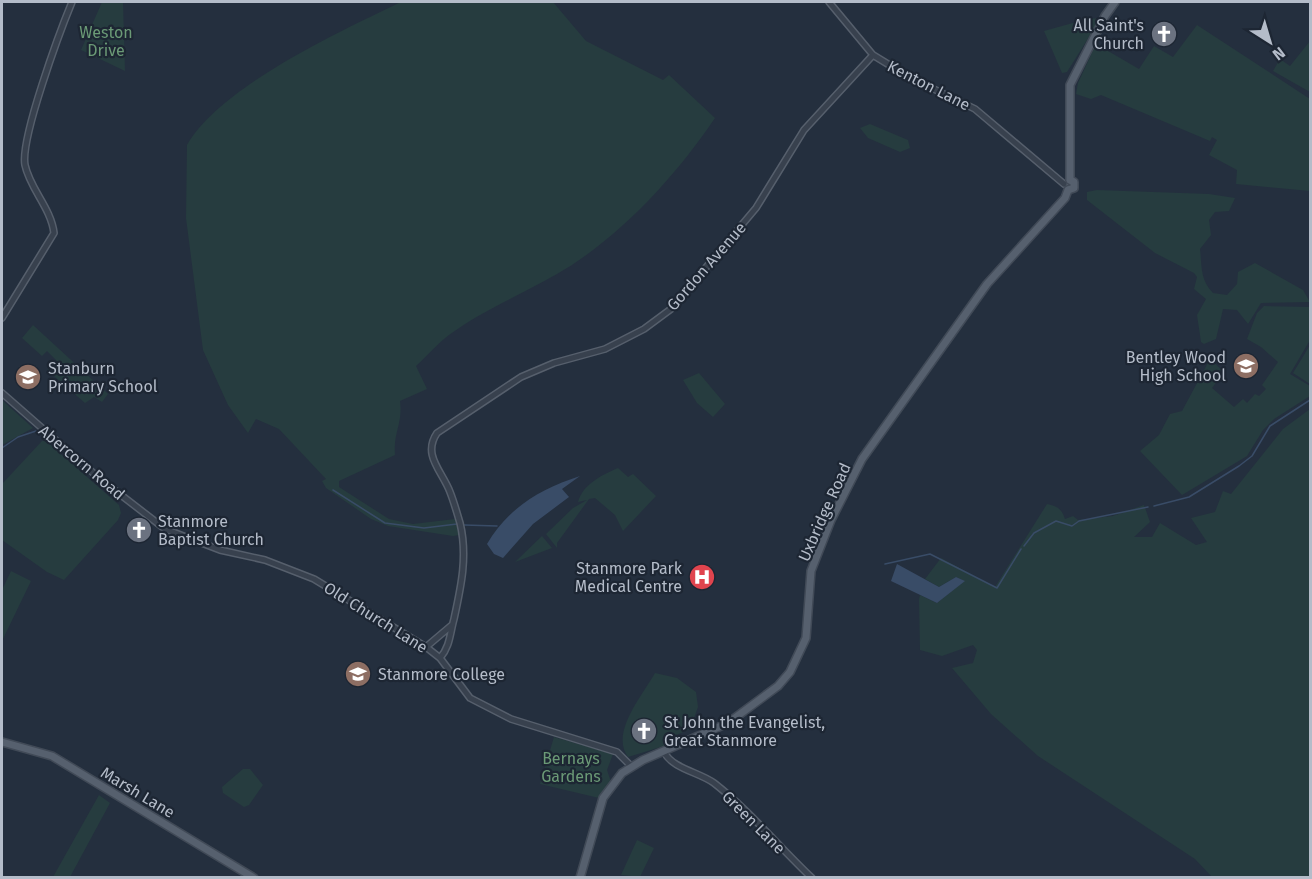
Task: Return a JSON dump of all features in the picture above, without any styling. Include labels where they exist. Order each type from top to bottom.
[{"type":"main road","points":[[1068,185],[1070,85],[1105,16],[1115,2]]},
{"type":"main road","name":"Uxbridge Road","points":[[580,878],[603,798],[614,781],[631,766],[728,723],[769,694],[790,672],[806,638],[811,571],[831,520],[862,459],[987,284],[1065,198],[1068,185]]},
{"type":"main road","name":"Marsh Lane","points":[[2,742],[52,756],[254,878]]},
{"type":"street","points":[[2,318],[52,239],[54,226],[28,176],[24,151],[48,65],[72,2]]},
{"type":"street","name":"Kenton Lane","points":[[829,2],[873,56],[905,76],[975,109],[1068,185]]},
{"type":"street","name":"Gordon Avenue","points":[[440,658],[446,652],[462,585],[464,549],[461,526],[450,492],[432,457],[430,448],[437,433],[520,378],[554,363],[615,345],[644,329],[671,309],[756,208],[804,130],[873,56]]},
{"type":"street","name":"Abercorn Road","points":[[2,393],[99,478],[165,529]]},
{"type":"street","name":"Old Church Lane","points":[[165,529],[210,546],[265,560],[314,579],[426,647],[440,658],[470,699],[512,719],[616,752],[631,766]]},
{"type":"street","points":[[426,647],[453,624]]},
{"type":"street","name":"Green Lane","points":[[664,752],[668,760],[710,780],[733,797],[812,878]]},
{"type":"green space","name":"Weston Drive","points":[[102,2],[123,2],[125,71],[81,50]]},
{"type":"green space","points":[[401,2],[553,2],[586,41],[663,80],[669,75],[715,118],[668,179],[613,234],[572,265],[479,316],[436,346],[416,366],[427,389],[400,401],[395,455],[339,481],[339,487],[389,519],[413,524],[455,519],[459,535],[453,536],[388,526],[371,519],[326,488],[322,481],[326,479],[279,429],[256,419],[248,433],[228,405],[203,350],[186,218],[187,145],[203,123],[226,102],[284,62]]},
{"type":"green space","points":[[1101,18],[1067,72],[1062,73],[1044,31],[1087,19]]},
{"type":"green space","points":[[1197,25],[1310,99],[1310,191],[1236,184],[1237,170],[1209,155],[1217,140],[1212,137],[1210,141],[1101,95],[1091,99],[1076,94],[1078,83],[1096,44],[1139,69],[1154,46],[1173,57]]},
{"type":"green space","points":[[1310,41],[1310,92],[1273,71],[1280,59],[1290,66]]},
{"type":"green space","points":[[870,124],[908,140],[910,148],[900,152],[868,138],[860,128]]},
{"type":"green space","points":[[1097,190],[1209,194],[1235,198],[1229,211],[1215,212],[1209,220],[1211,235],[1200,249],[1202,272],[1209,288],[1213,293],[1227,295],[1237,284],[1238,272],[1255,263],[1303,290],[1310,302],[1261,303],[1248,324],[1237,310],[1223,309],[1216,339],[1204,344],[1201,342],[1197,315],[1206,299],[1194,289],[1197,277],[1194,273],[1155,253],[1087,200],[1087,192]]},
{"type":"green space","points":[[1264,306],[1310,307],[1310,340],[1290,374],[1310,386],[1310,396],[1274,419],[1263,430],[1247,456],[1182,495],[1140,451],[1159,435],[1170,414],[1182,411],[1210,359],[1224,372],[1212,388],[1234,407],[1243,399],[1247,403],[1255,394],[1259,396],[1266,389],[1262,385],[1278,362],[1261,347],[1247,339],[1257,313]]},
{"type":"green space","points":[[33,325],[108,394],[102,402],[94,397],[85,403],[47,370],[57,361],[47,351],[42,356],[22,338]]},
{"type":"green space","points":[[1310,345],[1310,384],[1293,373]]},
{"type":"green space","points":[[699,373],[725,404],[713,417],[697,403],[683,380]]},
{"type":"green space","points":[[2,400],[33,428],[2,445]]},
{"type":"green space","points":[[1310,409],[1310,877],[1212,877],[1195,859],[1038,756],[991,714],[952,668],[973,663],[977,650],[973,645],[942,656],[920,650],[919,599],[920,595],[937,603],[964,581],[956,577],[939,587],[925,579],[941,558],[995,587],[1047,504],[1059,508],[1065,519],[1073,516],[1078,520],[1113,516],[1144,505],[1150,522],[1134,537],[1152,537],[1160,523],[1196,545],[1207,542],[1191,518],[1215,512],[1223,491],[1231,494],[1283,429]]},
{"type":"green space","points":[[42,441],[46,441],[119,505],[121,513],[118,520],[64,580],[47,572],[2,540],[2,484]]},
{"type":"green space","points":[[618,468],[628,477],[633,474],[656,496],[623,531],[615,515],[595,498],[589,499],[557,543],[557,548],[546,534],[573,508],[587,500],[578,502],[589,485]]},
{"type":"green space","points":[[542,536],[552,548],[515,562]]},
{"type":"green space","points":[[11,571],[31,581],[2,641],[2,590]]},
{"type":"green space","points":[[655,673],[677,678],[696,692],[698,707],[690,729],[674,736],[674,743],[628,757],[623,747],[625,726]]},
{"type":"green space","name":"Bernays Gardens","points":[[554,737],[613,754],[607,770],[611,782],[599,798],[540,784]]},
{"type":"green space","points":[[243,769],[250,769],[263,785],[249,805],[244,807],[223,793],[222,787]]},
{"type":"green space","points":[[99,795],[110,803],[70,877],[53,877]]},
{"type":"green space","points":[[637,840],[654,848],[640,877],[621,875]]},
{"type":"water","points":[[580,476],[562,489],[569,497],[533,524],[503,558],[494,554],[487,544],[495,531],[515,510],[526,501],[552,487]]},
{"type":"water","points":[[897,564],[939,587],[956,577],[965,581],[937,603],[891,581]]},
{"type":"waterway","points":[[1154,506],[1189,497],[1239,466],[1252,456],[1270,426],[1310,400]]},
{"type":"waterway","points":[[2,448],[18,437],[36,431]]},
{"type":"waterway","points":[[333,490],[385,523],[424,528],[457,524]]},
{"type":"waterway","points":[[1024,546],[1034,533],[1056,521],[1072,526],[1079,521],[1148,507]]},
{"type":"waterway","points":[[464,525],[497,526]]},
{"type":"waterway","points":[[885,564],[930,554],[997,588],[1021,549]]},
{"type":"place","name":"All Saint's Church","points":[[1164,34]]},
{"type":"place","name":"Bentley Wood High School","points":[[1246,366]]},
{"type":"place","name":"Stanburn Primary School","points":[[28,377]]},
{"type":"place","name":"Stanmore Baptist Church","points":[[139,530]]},
{"type":"place","name":"Stanmore Park Medical Centre","points":[[702,577]]},
{"type":"place","name":"Stanmore College","points":[[358,674]]},
{"type":"place","name":"St John the Evangelist, Great Stanmore","points":[[644,731]]}]
